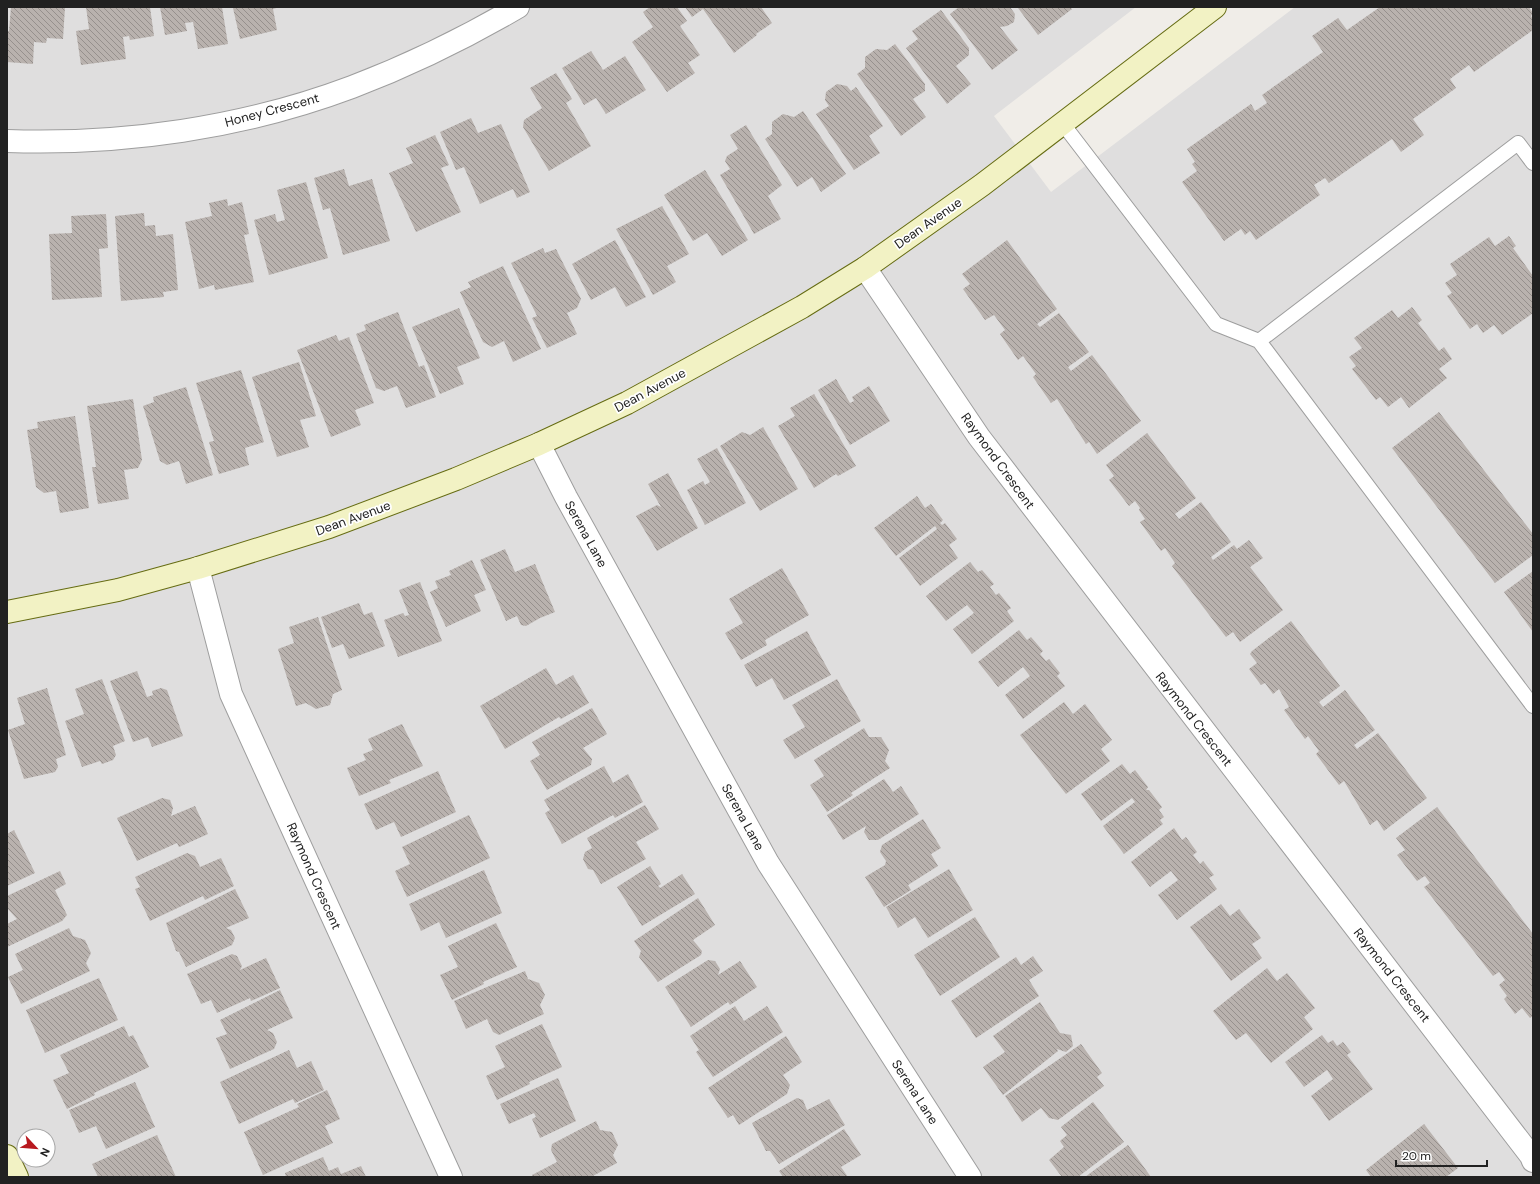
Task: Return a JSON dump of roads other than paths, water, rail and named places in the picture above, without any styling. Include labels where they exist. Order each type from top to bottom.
[{"type":"street","name":"Honey Crescent","points":[[7,141],[72,141],[135,137],[198,128],[260,115],[351,88],[402,67],[466,36],[518,7]]},
{"type":"street","name":"Dean Avenue","points":[[7,612],[118,590],[198,568],[329,527],[456,479],[539,444],[627,403],[802,307],[865,268],[982,185],[1215,7]]},
{"type":"street","name":"Raymond Crescent","points":[[865,268],[979,437],[1531,1156],[1533,1161]]},
{"type":"street","name":"Serena Lane","points":[[539,444],[566,497],[768,863],[970,1177]]},
{"type":"street","name":"Raymond Crescent","points":[[198,568],[231,694],[451,1177]]},
{"type":"street","points":[[7,1156],[17,1177]]},
{"type":"lane","points":[[1063,124],[1216,324],[1259,341],[1533,706]]},
{"type":"lane","points":[[1259,341],[1518,143],[1533,163]]}]
